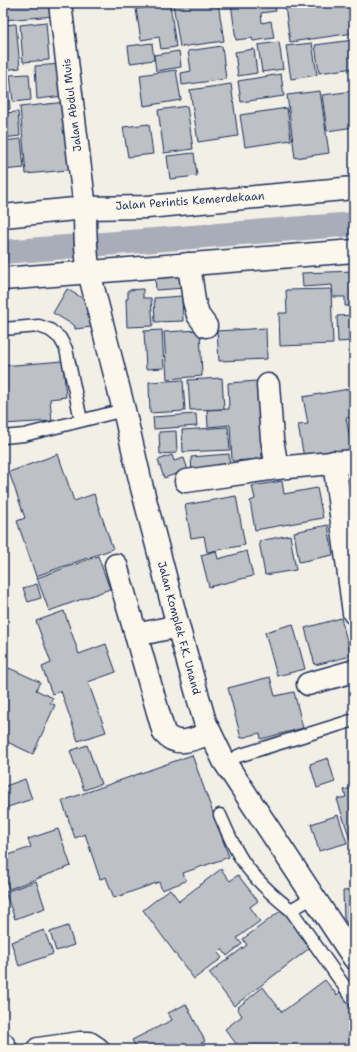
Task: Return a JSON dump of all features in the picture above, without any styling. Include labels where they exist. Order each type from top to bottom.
[{"type":"street","name":"Jalan Abdul Muis","points":[[60,3],[85,216],[88,268]]},
{"type":"street","name":"Jalan Perintis Kemerdekaan","points":[[3,216],[85,216],[147,207],[354,188]]},
{"type":"street","points":[[3,279],[88,268],[189,264],[354,251]]},
{"type":"street","points":[[189,264],[194,301],[198,315],[206,326]]},
{"type":"street","name":"Jalan Komplek F.K. Unand","points":[[88,268],[142,488],[205,722],[224,761],[354,958]]},
{"type":"street","points":[[268,385],[272,439],[278,468]]},
{"type":"street","points":[[186,481],[278,468],[344,462],[354,613]]},
{"type":"street","points":[[116,565],[164,733],[168,738],[184,742],[210,733]]},
{"type":"street","points":[[136,636],[178,626]]},
{"type":"street","points":[[308,684],[354,671]]},
{"type":"street","points":[[38,1049],[80,1043],[90,1043],[98,1049]]},
{"type":"street","points":[[3,1044],[6,1049]]},
{"type":"lane","points":[[3,329],[39,326],[50,330],[60,338],[66,349],[81,420]]},
{"type":"lane","points":[[3,438],[24,435],[124,410]]},
{"type":"lane","points":[[238,756],[354,720]]},
{"type":"lane","points":[[220,815],[234,846],[250,871],[274,897],[291,910],[354,1000]]},
{"type":"lane","points":[[291,910],[314,897]]},
{"type":"building","points":[[3,3],[40,3],[41,6],[54,5],[55,16],[3,20]]},
{"type":"building","points":[[218,3],[224,41],[180,47],[173,4]]},
{"type":"building","points":[[231,3],[274,3],[276,11],[261,13],[262,23],[271,21],[274,38],[253,41],[252,38],[236,40]]},
{"type":"building","points":[[303,3],[353,3],[354,33],[290,42],[285,6]]},
{"type":"building","points":[[170,4],[176,47],[161,49],[159,37],[141,40],[136,9]]},
{"type":"building","points":[[46,22],[49,60],[23,62],[20,25]]},
{"type":"building","points":[[16,24],[20,68],[3,70],[3,25]]},
{"type":"building","points":[[353,40],[354,68],[319,73],[315,45]]},
{"type":"building","points":[[279,42],[283,69],[262,72],[258,45]]},
{"type":"building","points":[[152,43],[154,60],[130,63],[128,46]]},
{"type":"building","points":[[312,43],[317,75],[291,79],[286,46]]},
{"type":"building","points":[[222,46],[226,79],[182,85],[181,73],[191,71],[188,51]]},
{"type":"building","points":[[254,49],[257,73],[238,76],[235,52]]},
{"type":"building","points":[[179,51],[181,67],[156,71],[154,55]]},
{"type":"building","points":[[61,64],[64,96],[37,99],[35,66]]},
{"type":"building","points":[[176,70],[181,100],[144,106],[140,75]]},
{"type":"building","points":[[3,72],[7,72],[10,109],[3,110]]},
{"type":"building","points":[[29,74],[31,100],[13,102],[10,75]]},
{"type":"building","points":[[281,74],[284,96],[241,102],[238,81]]},
{"type":"building","points":[[231,84],[238,136],[198,142],[190,90]]},
{"type":"building","points":[[320,91],[329,153],[295,158],[287,95]]},
{"type":"building","points":[[354,91],[354,127],[327,131],[322,95]]},
{"type":"building","points":[[66,102],[78,169],[26,174],[20,107]]},
{"type":"building","points":[[187,106],[193,149],[164,153],[158,110]]},
{"type":"building","points":[[287,108],[291,140],[245,147],[240,115]]},
{"type":"building","points":[[18,112],[20,136],[3,138],[3,113]]},
{"type":"building","points":[[149,124],[153,154],[128,157],[123,127]]},
{"type":"building","points":[[21,139],[24,168],[3,170],[3,141]]},
{"type":"building","points":[[194,153],[197,176],[170,179],[167,156]]},
{"type":"building","points":[[354,271],[354,306],[345,306],[345,297],[333,297],[332,285],[303,287],[302,273]]},
{"type":"building","points":[[185,276],[185,288],[156,290],[155,277]]},
{"type":"building","points":[[67,289],[89,302],[91,327],[75,329],[75,326],[53,313]]},
{"type":"building","points":[[143,289],[143,298],[151,298],[153,326],[127,327],[126,299],[128,299],[128,290]]},
{"type":"building","points":[[331,289],[333,344],[280,346],[279,313],[287,313],[286,290]]},
{"type":"building","points":[[182,296],[183,321],[155,322],[154,298]]},
{"type":"building","points":[[354,315],[354,341],[338,342],[337,316]]},
{"type":"building","points":[[266,328],[267,359],[219,361],[217,331]]},
{"type":"building","points":[[162,330],[164,368],[146,369],[144,331]]},
{"type":"building","points":[[200,330],[202,376],[167,379],[164,332]]},
{"type":"building","points":[[354,352],[354,369],[349,353]]},
{"type":"building","points":[[63,361],[66,397],[50,399],[52,421],[3,424],[3,366]]},
{"type":"building","points":[[222,378],[224,409],[190,410],[188,380]]},
{"type":"building","points":[[183,380],[185,411],[150,413],[149,382]]},
{"type":"building","points":[[258,381],[262,459],[232,461],[230,425],[208,427],[207,410],[229,409],[228,383]]},
{"type":"building","points":[[354,388],[354,417],[346,418],[352,449],[304,458],[298,425],[308,424],[303,397]]},
{"type":"building","points":[[196,414],[197,426],[154,429],[153,417]]},
{"type":"building","points":[[228,427],[230,450],[183,452],[182,430]]},
{"type":"building","points":[[176,431],[177,453],[160,454],[159,432]]},
{"type":"building","points":[[58,454],[74,501],[94,494],[113,549],[36,576],[17,521],[25,518],[9,472]]},
{"type":"building","points":[[229,454],[230,473],[192,475],[191,457]]},
{"type":"building","points":[[172,455],[174,461],[184,458],[188,470],[164,478],[158,460]]},
{"type":"building","points":[[282,481],[284,494],[317,488],[323,518],[255,530],[250,501],[255,499],[252,486]]},
{"type":"building","points":[[236,496],[245,545],[207,552],[204,536],[191,538],[185,505]]},
{"type":"building","points":[[328,525],[333,555],[299,562],[294,532]]},
{"type":"building","points":[[290,535],[296,570],[265,575],[259,541]]},
{"type":"building","points":[[216,551],[218,559],[247,551],[253,576],[209,587],[201,555]]},
{"type":"building","points":[[98,556],[110,589],[49,611],[37,578]]},
{"type":"building","points":[[37,584],[41,598],[28,602],[23,588]]},
{"type":"building","points":[[64,611],[79,654],[106,644],[116,672],[88,682],[106,732],[78,741],[61,691],[52,694],[42,667],[51,663],[36,621]]},
{"type":"building","points":[[341,618],[351,656],[315,665],[305,628]]},
{"type":"building","points":[[293,624],[305,669],[277,676],[265,632]]},
{"type":"building","points":[[9,668],[40,682],[36,690],[53,698],[50,703],[55,705],[33,754],[3,740],[3,681]]},
{"type":"building","points":[[270,677],[275,696],[294,692],[303,728],[261,739],[260,733],[241,738],[228,688]]},
{"type":"building","points":[[87,745],[101,784],[84,790],[70,751]]},
{"type":"building","points":[[192,755],[229,857],[183,873],[186,881],[162,890],[159,882],[114,898],[106,877],[100,879],[85,834],[75,838],[62,801]]},
{"type":"building","points":[[328,758],[335,782],[317,788],[310,764]]},
{"type":"building","points":[[25,779],[32,799],[5,808],[3,801],[3,787]]},
{"type":"building","points":[[354,787],[354,838],[350,839],[337,799],[346,797],[344,790]]},
{"type":"building","points":[[338,815],[347,843],[319,851],[311,824]]},
{"type":"building","points":[[58,829],[71,866],[9,889],[3,873],[3,857],[31,847],[28,839]]},
{"type":"building","points":[[221,869],[230,881],[238,875],[258,901],[250,907],[260,921],[237,938],[242,944],[227,956],[222,949],[218,953],[222,958],[194,979],[143,910],[170,889],[179,901]]},
{"type":"building","points":[[36,881],[45,908],[15,919],[5,892]]},
{"type":"building","points":[[354,890],[354,933],[344,919],[343,891]]},
{"type":"building","points":[[283,909],[311,947],[234,1006],[209,973],[247,945],[243,939]]},
{"type":"building","points":[[68,926],[74,945],[56,951],[50,932]]},
{"type":"building","points":[[44,930],[53,954],[19,966],[11,942]]},
{"type":"building","points":[[325,980],[337,995],[341,991],[354,1008],[354,1015],[352,1016],[354,1018],[354,1049],[240,1049],[225,1029],[242,1016],[237,1008],[263,987],[282,1012]]},
{"type":"building","points":[[186,1004],[205,1041],[190,1049],[137,1049],[132,1040],[172,1020],[168,1013]]},
{"type":"waterway","points":[[3,252],[354,224]]}]
